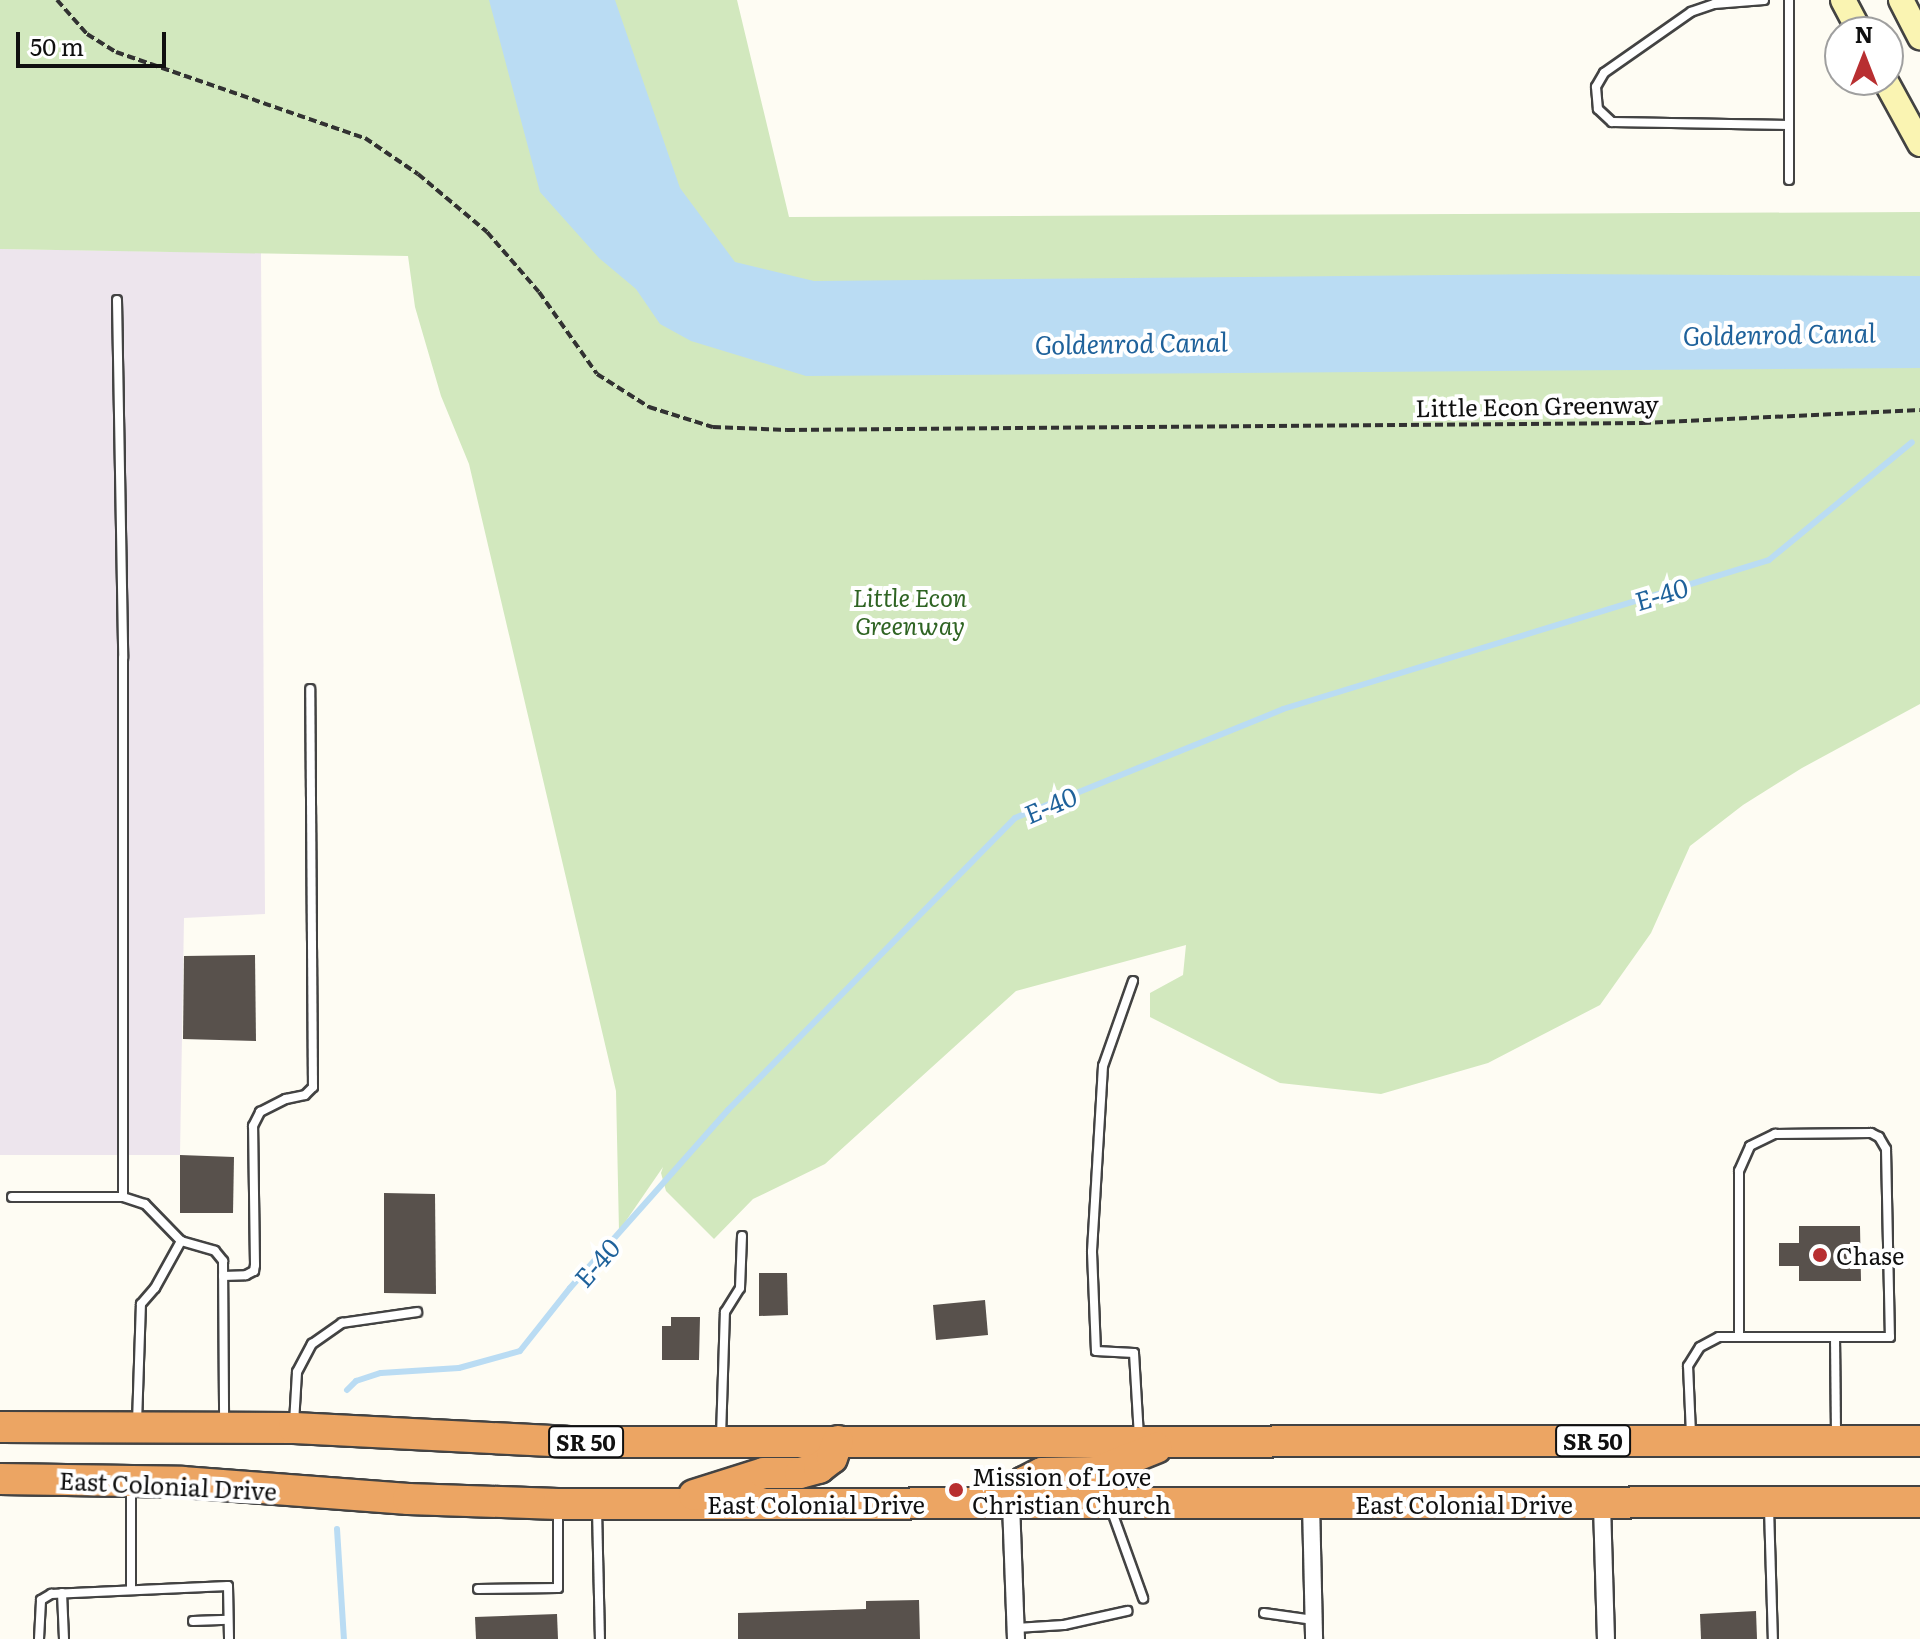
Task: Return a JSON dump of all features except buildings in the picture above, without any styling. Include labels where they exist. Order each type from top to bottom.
[{"type":"highway","name":"SR 50","points":[[0,1427],[294,1428],[567,1442],[1920,1441]]},
{"type":"highway","points":[[666,1504],[764,1473],[800,1473],[819,1468],[832,1458],[838,1441]]},
{"type":"highway","points":[[1011,1503],[1024,1482],[1042,1473],[1096,1472],[1173,1441]]},
{"type":"highway","name":"East Colonial Drive","points":[[0,1479],[131,1480],[408,1499],[558,1504],[1602,1505],[1920,1502]]},
{"type":"street","points":[[1901,0],[1920,37]]},
{"type":"street","points":[[1894,96],[1920,144]]},
{"type":"street","points":[[1011,1503],[1015,1634]]},
{"type":"street","points":[[1311,1503],[1314,1639]]},
{"type":"street","points":[[1602,1505],[1606,1639]]},
{"type":"lane","points":[[1764,0],[1714,4],[1691,12],[1604,73],[1596,87],[1598,109],[1612,122],[1789,125]]},
{"type":"lane","points":[[1789,0],[1789,180]]},
{"type":"lane","points":[[117,300],[123,658],[123,1197]]},
{"type":"lane","points":[[223,1276],[246,1275],[254,1271],[253,1126],[260,1112],[286,1099],[305,1095],[313,1087],[310,689]]},
{"type":"lane","points":[[1133,981],[1103,1066],[1092,1252],[1096,1351],[1134,1353],[1139,1441]]},
{"type":"lane","points":[[1692,1441],[1688,1366],[1700,1347],[1719,1337],[1739,1337],[1835,1337],[1890,1337],[1886,1149],[1879,1137],[1871,1133],[1775,1134],[1750,1146],[1739,1171],[1739,1337]]},
{"type":"lane","points":[[12,1197],[123,1197],[145,1204],[181,1241],[215,1251],[223,1261],[224,1428]]},
{"type":"lane","points":[[721,1442],[725,1312],[740,1288],[742,1236]]},
{"type":"lane","points":[[137,1428],[141,1304],[155,1288],[181,1241]]},
{"type":"lane","points":[[294,1428],[297,1372],[312,1344],[342,1323],[417,1312]]},
{"type":"lane","points":[[1835,1337],[1837,1441]]},
{"type":"lane","points":[[131,1480],[131,1590]]},
{"type":"lane","points":[[1109,1503],[1143,1598]]},
{"type":"lane","points":[[1769,1503],[1773,1639]]},
{"type":"lane","points":[[478,1589],[558,1588],[558,1504]]},
{"type":"lane","points":[[597,1504],[600,1639]]},
{"type":"lane","points":[[39,1639],[41,1600],[51,1594],[228,1586],[229,1639]]},
{"type":"lane","points":[[62,1593],[64,1639]]},
{"type":"lane","points":[[1015,1634],[1127,1611]]},
{"type":"lane","points":[[1264,1613],[1314,1620]]},
{"type":"lane","points":[[193,1621],[228,1620]]},
{"type":"path","name":"Little Econ Greenway","points":[[57,0],[87,34],[125,56],[365,138],[418,174],[487,232],[539,292],[597,374],[649,407],[713,427],[803,430],[1643,423],[1920,410]]},
{"type":"shaded area","points":[[0,249],[261,253],[265,914],[184,918],[180,1155],[0,1155]]},
{"type":"green space","name":"Little Econ Greenway","points":[[0,0],[737,0],[789,217],[1920,212],[1920,704],[1802,768],[1743,805],[1690,846],[1651,933],[1600,1005],[1488,1063],[1381,1094],[1280,1083],[1150,1017],[1150,993],[1183,975],[1186,945],[1016,991],[825,1164],[753,1199],[714,1239],[666,1191],[661,1173],[663,1167],[619,1231],[616,1091],[469,464],[441,396],[415,307],[408,256],[0,249]]},
{"type":"water","name":"Goldenrod Canal","points":[[489,0],[615,0],[680,188],[735,262],[814,281],[1557,274],[1920,276],[1920,368],[806,376],[691,341],[660,324],[636,289],[599,258],[540,192]]},
{"type":"waterway","name":"E-40","points":[[347,1390],[356,1381],[381,1373],[459,1368],[520,1351],[570,1288],[728,1110],[1015,818],[1283,709],[1769,560],[1912,442]]},
{"type":"waterway","name":"E-40","points":[[337,1529],[344,1639]]},
{"type":"place","name":"Chase","points":[[1820,1255]]},
{"type":"place","name":"Mission of Love Christian Church","points":[[956,1490]]}]
